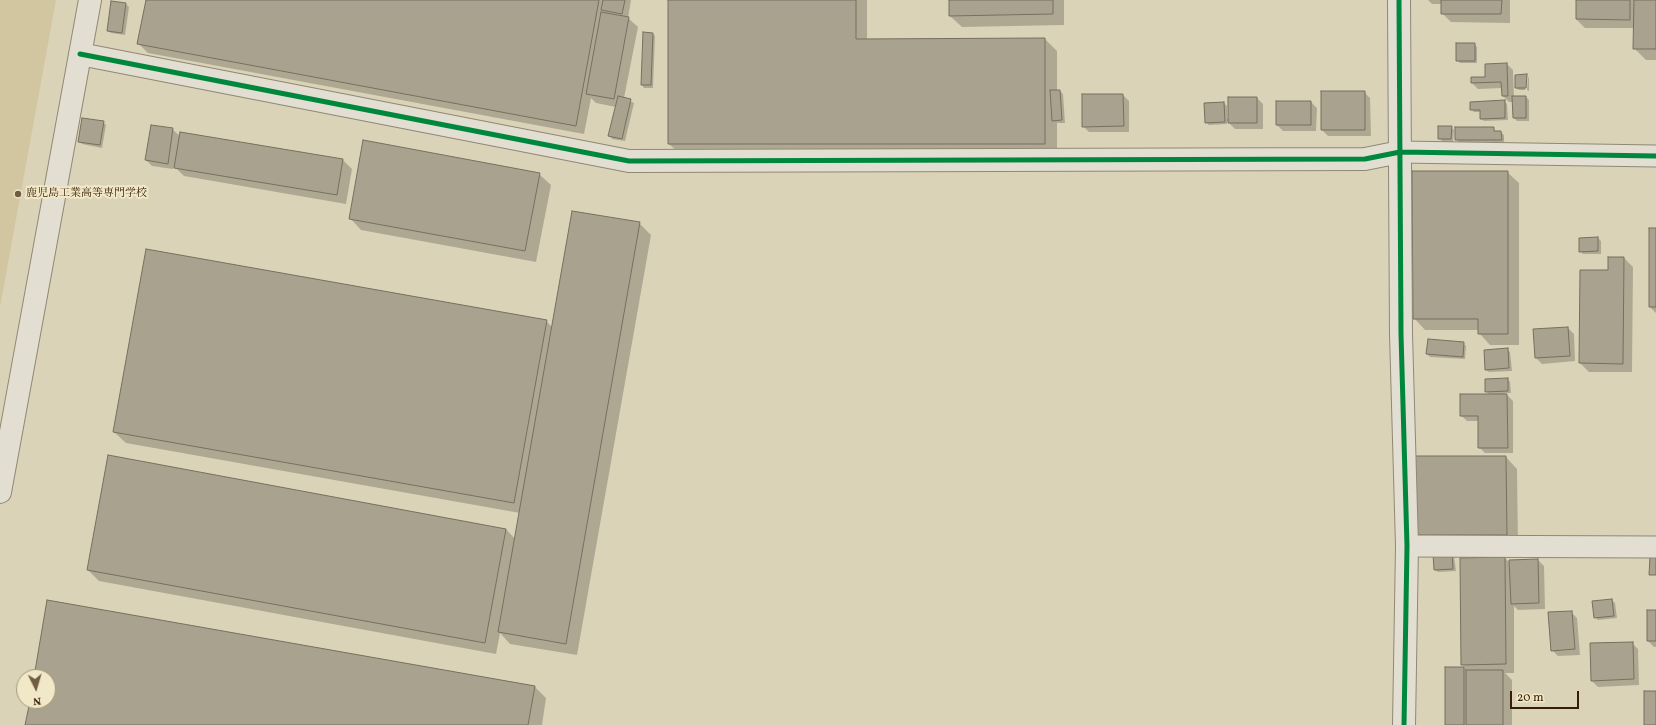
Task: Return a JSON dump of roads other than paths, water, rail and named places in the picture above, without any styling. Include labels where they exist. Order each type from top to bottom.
[{"type":"street","points":[[0,492],[90,0]]},
{"type":"street","points":[[1399,0],[1401,334],[1407,546],[1404,725]]},
{"type":"street","points":[[80,54],[629,161],[1365,159],[1400,152],[1656,156]]},
{"type":"street","points":[[1407,546],[1656,547]]},
{"type":"place","name":"鹿児島工業高等専門学校","points":[[18,194]]}]
